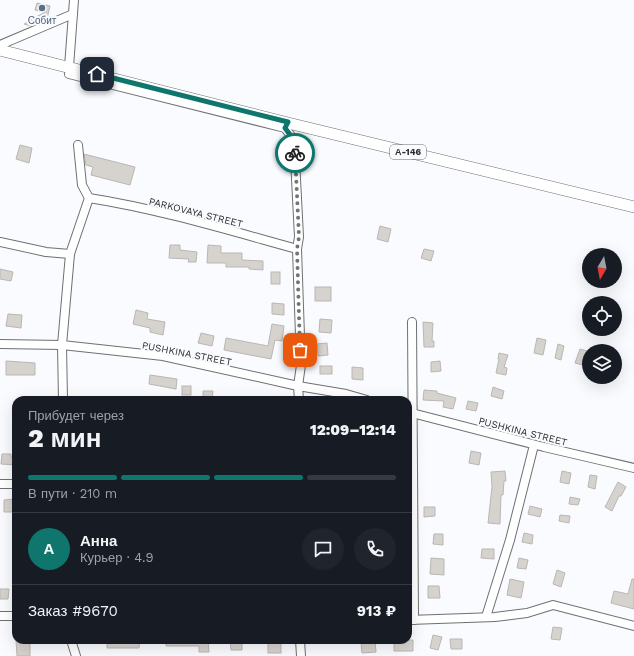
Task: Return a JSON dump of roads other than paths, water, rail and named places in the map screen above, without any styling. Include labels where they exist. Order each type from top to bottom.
[{"type":"highway","name":"А-146","points":[[0,50],[69,71],[182,95],[286,125],[634,207]]},
{"type":"street","points":[[74,0],[69,71],[286,125],[294,140],[299,237],[297,249],[301,364],[298,386],[299,396]]},
{"type":"street","points":[[0,44],[73,14]]},
{"type":"street","points":[[63,396],[62,344],[70,254],[89,198],[82,185],[78,145]]},
{"type":"street","name":"PARKOVAYA STREET","points":[[89,198],[187,218],[297,249]]},
{"type":"street","points":[[0,242],[46,252],[70,254]]},
{"type":"street","points":[[410,396],[412,322]]},
{"type":"street","name":"PUSHKINA STREET","points":[[0,344],[62,344],[163,356],[298,386],[353,396]]},
{"type":"street","name":"PUSHKINA STREET","points":[[412,414],[634,468]]},
{"type":"street","points":[[486,617],[510,540],[534,444]]},
{"type":"street","points":[[0,484],[12,484]]},
{"type":"street","points":[[412,620],[495,617],[527,613],[553,605],[634,626]]},
{"type":"street","points":[[0,616],[12,616]]},
{"type":"street","points":[[72,644],[76,656]]},
{"type":"street","points":[[300,644],[301,656]]},
{"type":"place","name":"Собит","points":[[42,8]]}]
